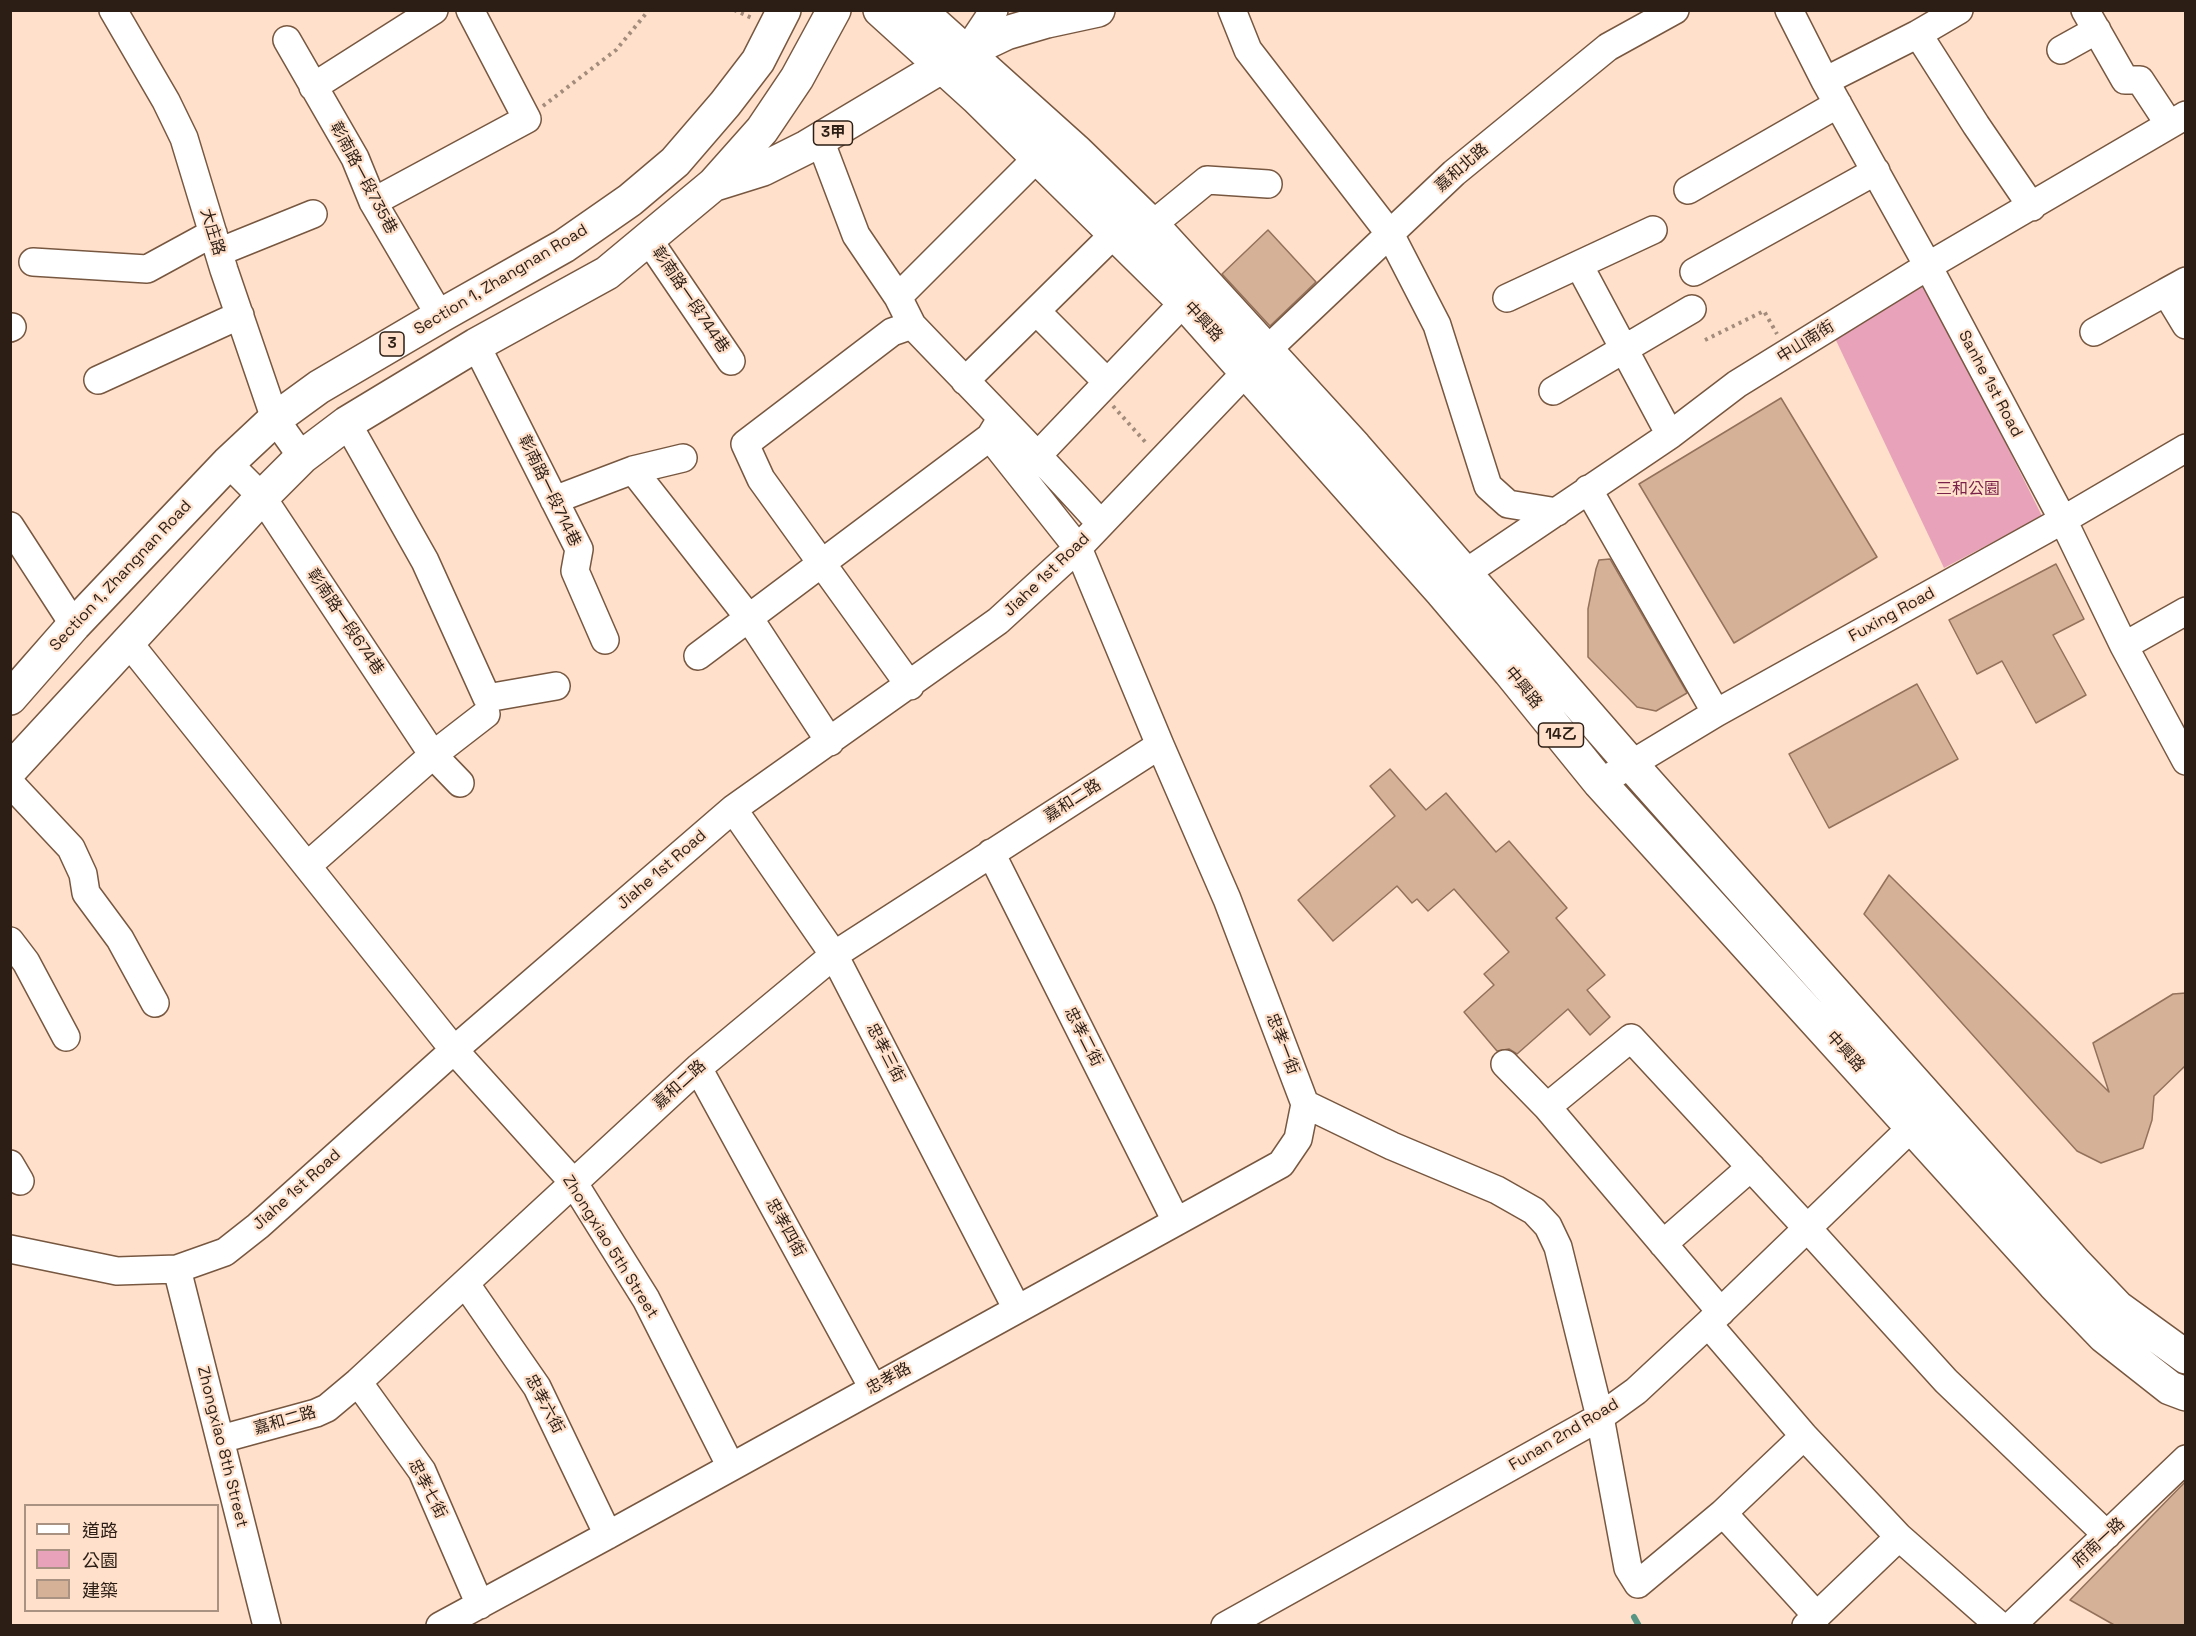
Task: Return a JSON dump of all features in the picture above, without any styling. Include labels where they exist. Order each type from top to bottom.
[{"type":"main road","name":"Section 1, Zhangnan Road","points":[[10,698],[74,625],[228,463],[275,418],[320,387],[564,246],[630,200],[675,162],[725,104],[758,61],[784,10]]},
{"type":"main road","points":[[10,770],[262,497],[302,457],[347,423],[476,345],[607,273],[714,184],[762,130],[797,78],[834,10]]},
{"type":"main road","name":"中興路","points":[[880,10],[955,59],[1077,152],[1152,225],[1257,360]]},
{"type":"main road","name":"中興路","points":[[919,10],[955,59],[1037,158],[1184,302],[1257,360],[1355,447],[1453,583],[1510,672],[1600,783],[1925,1118]]},
{"type":"main road","name":"3甲","points":[[714,184],[763,169],[820,140],[955,59],[1006,33],[1098,10]]},
{"type":"main road","name":"中興路","points":[[1453,583],[1630,763],[1925,1118],[2065,1274],[2104,1336],[2170,1388],[2186,1394]]},
{"type":"main road","name":"中興路","points":[[2065,1274],[2117,1307],[2186,1357]]},
{"type":"street","name":"大庄路","points":[[113,10],[166,101],[184,138],[216,243],[275,418],[302,457]]},
{"type":"street","points":[[313,87],[434,10]]},
{"type":"street","points":[[373,202],[527,119],[470,10]]},
{"type":"street","points":[[955,59],[994,10]]},
{"type":"street","points":[[1232,10],[1248,50],[1390,234],[1437,325],[1488,486],[1508,504],[1557,512]]},
{"type":"street","name":"嘉和北路","points":[[1257,360],[1454,173],[1608,47],[1675,10]]},
{"type":"street","name":"Sanhe 1st Road","points":[[1789,10],[1825,81],[1928,266],[2063,520],[2124,646],[2186,761]]},
{"type":"street","points":[[1825,81],[1959,10]]},
{"type":"street","points":[[2061,50],[2091,20],[2125,80],[2140,80],[2177,119]]},
{"type":"street","points":[[1918,33],[1976,125],[2032,207]]},
{"type":"street","name":"彰南路一段735巷","points":[[287,40],[355,158],[373,202],[440,316]]},
{"type":"street","points":[[1688,190],[1838,104]]},
{"type":"street","name":"中山南街","points":[[1453,583],[1670,435],[1737,384],[1928,266],[2032,207],[2177,119]]},
{"type":"street","points":[[820,140],[856,235],[898,297],[912,325],[965,381],[996,428],[1039,454],[1100,523]]},
{"type":"street","points":[[898,297],[1037,158]]},
{"type":"street","points":[[1694,272],[1876,171]]},
{"type":"street","points":[[1152,225],[1207,180],[1268,184]]},
{"type":"street","points":[[33,262],[147,269],[216,243],[313,213]]},
{"type":"street","points":[[1507,298],[1653,230]]},
{"type":"street","points":[[965,381],[1115,233]]},
{"type":"street","name":"彰南路一段744巷","points":[[648,239],[731,361]]},
{"type":"street","points":[[1579,265],[1670,435]]},
{"type":"street","points":[[2094,332],[2176,286],[2186,326]]},
{"type":"street","points":[[1039,454],[1184,302]]},
{"type":"street","points":[[1553,390],[1692,309]]},
{"type":"street","points":[[1036,311],[1102,386]]},
{"type":"street","points":[[98,380],[240,315]]},
{"type":"street","points":[[910,686],[761,478],[745,444],[892,332],[912,325]]},
{"type":"street","name":"彰南路一段714巷","points":[[476,345],[579,549],[575,571],[604,640]]},
{"type":"street","name":"Jiahe 1st Road","points":[[10,1249],[117,1271],[177,1269],[225,1252],[258,1226],[453,1050],[733,808],[910,686],[998,621],[1078,548],[1257,360]]},
{"type":"street","points":[[347,423],[425,561],[487,698],[556,686]]},
{"type":"street","points":[[698,656],[996,428]]},
{"type":"street","name":"忠孝一街","points":[[996,428],[1078,548],[1227,899],[1305,1104]]},
{"type":"street","name":"Fuxing Road","points":[[1600,783],[1716,713],[2063,520],[2186,448]]},
{"type":"street","points":[[554,500],[633,470],[683,458]]},
{"type":"street","name":"彰南路一段674巷","points":[[228,463],[262,497],[433,754],[460,783]]},
{"type":"street","points":[[633,470],[749,618],[830,742]]},
{"type":"street","points":[[1588,489],[1716,713]]},
{"type":"street","points":[[10,526],[74,625]]},
{"type":"street","points":[[2124,646],[2186,611]]},
{"type":"street","name":"Zhongxiao 5th Street","points":[[128,642],[453,1050],[573,1182],[646,1299],[731,1467]]},
{"type":"street","points":[[307,866],[433,754],[486,714]]},
{"type":"street","name":"嘉和二路","points":[[221,1439],[327,1408],[698,1068],[834,955],[1160,745]]},
{"type":"street","points":[[10,783],[71,848],[83,874],[86,893],[120,939],[156,1003]]},
{"type":"street","name":"忠孝三街","points":[[733,808],[834,955],[1017,1309]]},
{"type":"street","name":"忠孝二街","points":[[990,853],[1176,1221]]},
{"type":"street","points":[[10,941],[26,962],[66,1037]]},
{"type":"street","points":[[1547,1107],[1631,1038],[1946,1381],[2107,1535]]},
{"type":"street","points":[[1504,1064],[1547,1107],[1663,1244],[1714,1318],[1804,1436],[1899,1537],[2000,1626]]},
{"type":"street","name":"忠孝四街","points":[[698,1068],[873,1388]]},
{"type":"street","points":[[1305,1104],[1392,1146],[1497,1190],[1534,1211],[1548,1226],[1558,1247],[1600,1417],[1628,1568],[1638,1584],[1723,1513],[1804,1436]]},
{"type":"street","name":"忠孝路","points":[[440,1626],[1281,1164],[1298,1139],[1305,1104]]},
{"type":"street","name":"Funan 2nd Road","points":[[1225,1626],[1600,1417],[1636,1391],[1925,1118]]},
{"type":"street","points":[[1663,1244],[1751,1167]]},
{"type":"street","name":"Zhongxiao 8th Street","points":[[177,1269],[267,1626]]},
{"type":"street","name":"忠孝六街","points":[[465,1283],[537,1386],[608,1535]]},
{"type":"street","name":"忠孝七街","points":[[358,1382],[422,1471],[480,1605]]},
{"type":"street","name":"府南一路","points":[[2011,1626],[2186,1459]]},
{"type":"street","points":[[1723,1513],[1811,1621],[1899,1537]]},
{"type":"path","points":[[527,119],[616,50],[649,10]]},
{"type":"path","points":[[1705,340],[1764,311],[1789,353]]},
{"type":"path","points":[[1102,386],[1162,459]]},
{"type":"green space","name":"三和公園","points":[[1923,278],[2042,516],[1944,568],[1832,332]]},
{"type":"building","points":[[1268,230],[1316,282],[1270,326],[1222,274]]},
{"type":"building","points":[[1781,398],[1877,557],[1734,643],[1639,484]]},
{"type":"building","points":[[1610,559],[1687,693],[1656,711],[1637,707],[1588,657],[1588,609],[1596,569],[1599,560]]},
{"type":"building","points":[[2056,564],[2084,619],[2053,635],[2086,695],[2036,723],[2002,661],[1977,674],[1949,620]]},
{"type":"building","points":[[1917,684],[1958,759],[1829,828],[1789,754]]},
{"type":"building","points":[[1390,769],[1426,810],[1446,793],[1496,852],[1509,841],[1567,908],[1556,918],[1605,975],[1587,990],[1610,1017],[1590,1035],[1568,1009],[1517,1054],[1509,1049],[1497,1051],[1464,1012],[1494,985],[1484,974],[1509,952],[1454,889],[1428,911],[1417,899],[1412,903],[1397,886],[1333,941],[1298,900],[1395,816],[1370,786]]},
{"type":"building","points":[[1889,875],[2109,1092],[2093,1043],[2173,994],[2186,993],[2186,1065],[2154,1096],[2152,1120],[2143,1148],[2101,1163],[2077,1151],[1864,914]]},
{"type":"building","points":[[2186,1481],[2186,1626],[2116,1626],[2070,1600]]},
{"type":"waterway","points":[[1634,1617],[1639,1626]]}]
